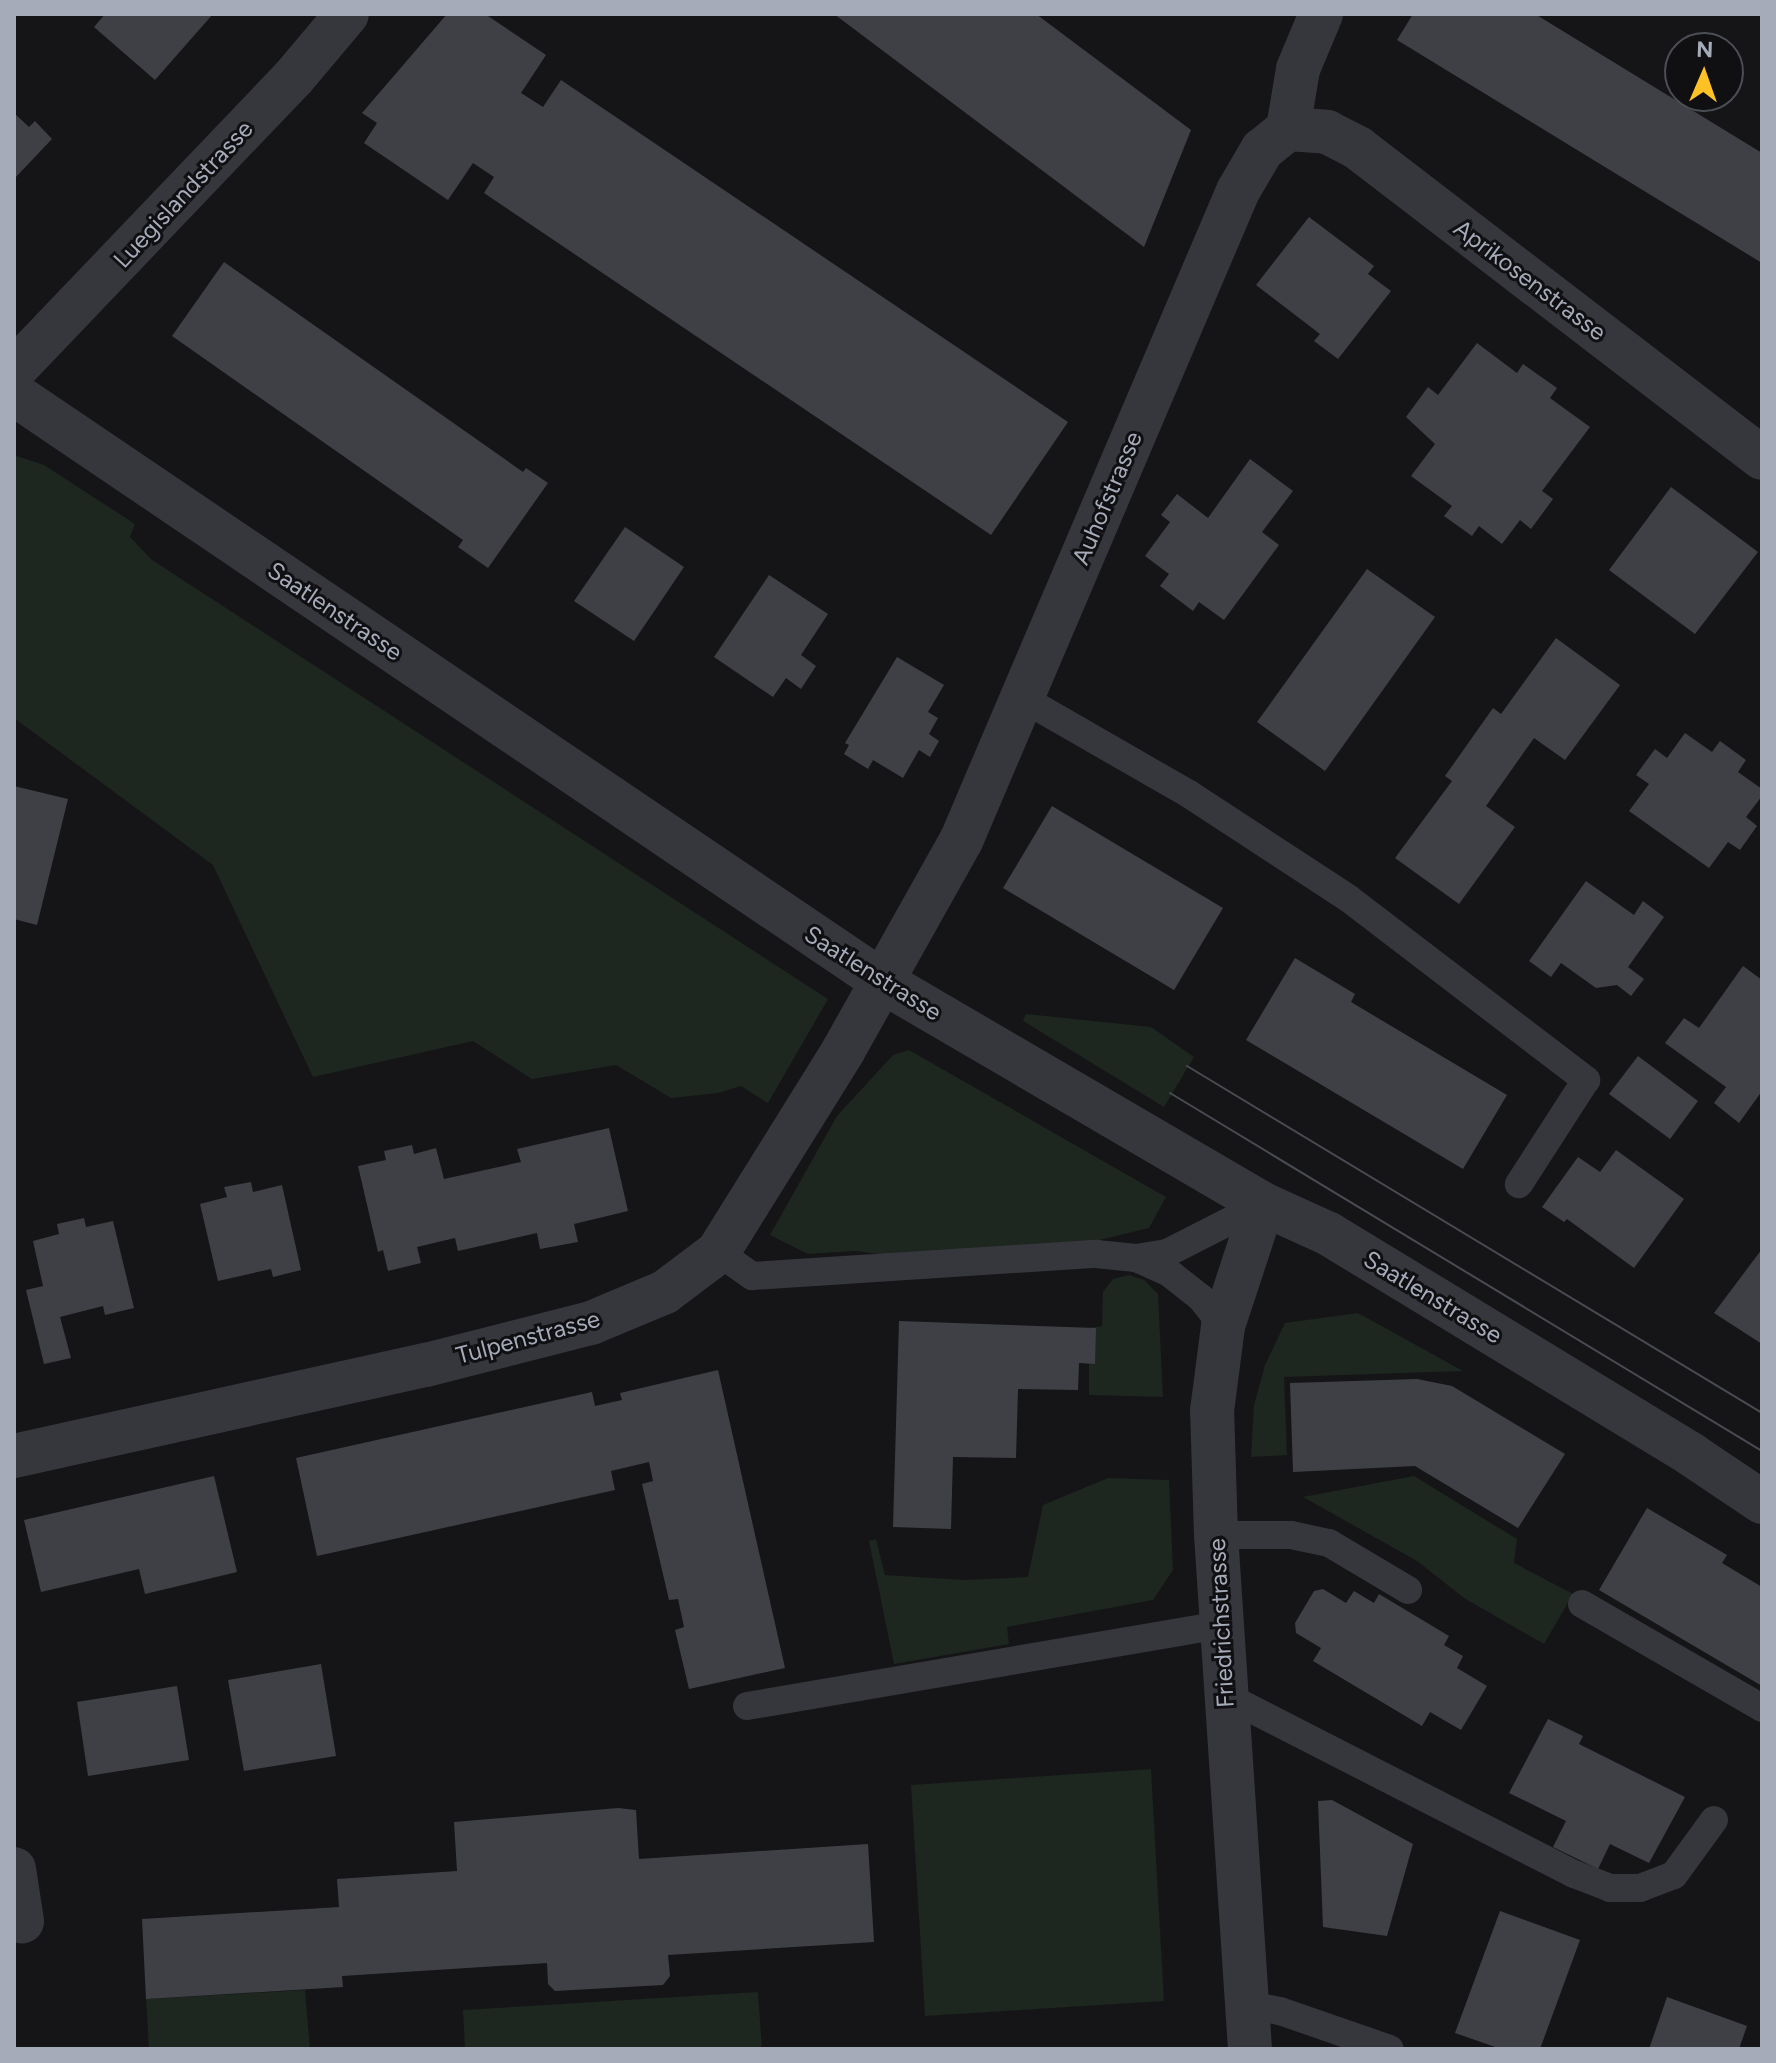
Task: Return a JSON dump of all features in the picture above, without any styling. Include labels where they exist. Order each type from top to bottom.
[{"type":"street","name":"Luegislandstrasse","points":[[14,370],[294,77],[347,14]]},
{"type":"street","points":[[1288,129],[1298,69],[1321,14]]},
{"type":"street","name":"Aprikosenstrasse","points":[[1288,129],[1327,132],[1358,148],[1762,458]]},
{"type":"street","name":"Auhofstrasse","points":[[883,982],[961,841],[1238,191],[1262,150],[1288,129]]},
{"type":"street","name":"Saatlenstrasse","points":[[14,394],[883,982],[1263,1204],[1329,1234],[1692,1455],[1762,1502]]},
{"type":"street","name":"Tulpenstrasse","points":[[14,1456],[411,1368],[591,1323],[665,1292],[718,1252],[883,982]]},
{"type":"street","name":"Friedrichstrasse","points":[[1250,2049],[1216,1535],[1212,1411],[1223,1326],[1263,1204]]},
{"type":"street","points":[[14,1869],[22,1921]]},
{"type":"lane","points":[[1022,698],[1189,794],[1348,898],[1586,1080],[1519,1184]]},
{"type":"lane","points":[[718,1252],[752,1276],[1096,1254],[1136,1258],[1167,1253],[1263,1204]]},
{"type":"lane","points":[[1136,1258],[1168,1272],[1201,1298],[1223,1326]]},
{"type":"lane","points":[[1216,1535],[1291,1535],[1329,1543],[1408,1590]]},
{"type":"lane","points":[[1582,1604],[1762,1708]]},
{"type":"lane","points":[[747,1706],[1222,1625]]},
{"type":"lane","points":[[1226,1696],[1574,1874],[1610,1888],[1640,1888],[1674,1875],[1714,1820]]},
{"type":"lane","points":[[1246,2004],[1280,2011],[1390,2049]]},
{"type":"shaded area","points":[[14,455],[44,465],[135,524],[130,537],[152,560],[828,999],[768,1103],[741,1086],[718,1093],[671,1098],[616,1065],[532,1079],[473,1041],[313,1077],[213,865],[14,718]]},
{"type":"shaded area","points":[[1026,1014],[1151,1027],[1194,1057],[1164,1107],[1023,1021]]},
{"type":"shaded area","points":[[909,1050],[1166,1197],[1149,1228],[1095,1241],[886,1255],[855,1251],[808,1254],[770,1235],[837,1116],[893,1055]]},
{"type":"shaded area","points":[[1129,1275],[1144,1280],[1158,1294],[1163,1397],[1089,1395],[1089,1328],[1102,1326],[1103,1292],[1113,1279]]},
{"type":"shaded area","points":[[1358,1313],[1463,1371],[1284,1377],[1287,1455],[1251,1457],[1254,1405],[1265,1365],[1285,1323]]},
{"type":"shaded area","points":[[1414,1476],[1517,1539],[1514,1563],[1573,1594],[1544,1644],[1464,1598],[1417,1561],[1303,1497]]},
{"type":"shaded area","points":[[1108,1478],[1169,1480],[1173,1570],[1153,1600],[1007,1627],[1009,1644],[894,1664],[869,1541],[876,1539],[885,1575],[965,1580],[1028,1577],[1043,1505]]},
{"type":"shaded area","points":[[1151,1769],[1164,2001],[925,2016],[911,1785]]},
{"type":"shaded area","points":[[305,1990],[310,2049],[149,2049],[146,1999]]},
{"type":"shaded area","points":[[758,1992],[762,2049],[465,2049],[463,2010]]},
{"type":"building","points":[[105,14],[213,14],[155,80],[94,27]]},
{"type":"building","points":[[447,14],[485,14],[546,55],[521,93],[543,107],[561,80],[1068,422],[991,535],[484,193],[494,177],[473,163],[448,200],[364,143],[377,123],[362,113]]},
{"type":"building","points":[[834,14],[1036,14],[1191,130],[1144,247]]},
{"type":"building","points":[[1413,14],[1535,14],[1664,93],[1664,112],[1695,112],[1762,153],[1762,263],[1397,40]]},
{"type":"building","points":[[14,113],[29,127],[35,121],[52,139],[14,179]]},
{"type":"building","points":[[1309,217],[1374,266],[1368,274],[1391,291],[1338,359],[1314,341],[1320,334],[1256,285]]},
{"type":"building","points":[[224,262],[523,472],[526,468],[548,483],[488,568],[458,547],[463,540],[172,336]]},
{"type":"building","points":[[1477,343],[1517,373],[1523,364],[1557,388],[1550,398],[1590,427],[1542,491],[1553,499],[1531,529],[1520,520],[1502,544],[1479,526],[1472,536],[1444,516],[1452,506],[1411,476],[1435,444],[1406,417],[1428,387],[1438,395]]},
{"type":"building","points":[[1250,459],[1293,491],[1262,532],[1279,545],[1224,620],[1199,602],[1193,611],[1160,586],[1169,574],[1145,556],[1170,522],[1161,515],[1177,494],[1208,518]]},
{"type":"building","points":[[1671,487],[1758,552],[1695,634],[1609,570]]},
{"type":"building","points":[[625,527],[684,567],[634,641],[574,601]]},
{"type":"building","points":[[1367,569],[1435,617],[1325,771],[1257,722]]},
{"type":"building","points":[[769,575],[828,614],[801,655],[816,666],[801,689],[786,678],[773,697],[714,657]]},
{"type":"building","points":[[1556,638],[1620,685],[1565,760],[1534,738],[1486,806],[1515,827],[1459,904],[1395,858],[1452,781],[1445,776],[1493,708],[1501,714]]},
{"type":"building","points":[[897,657],[944,685],[928,712],[938,718],[929,734],[939,741],[930,757],[919,750],[903,778],[873,760],[868,769],[844,754],[849,745],[845,743]]},
{"type":"building","points":[[1685,733],[1712,752],[1720,741],[1746,760],[1738,772],[1762,789],[1762,796],[1746,817],[1757,826],[1740,850],[1728,842],[1709,868],[1629,811],[1649,784],[1636,775],[1655,749],[1667,758]]},
{"type":"building","points":[[14,786],[68,799],[37,925],[14,919]]},
{"type":"building","points":[[1052,806],[1223,908],[1174,990],[1003,888]]},
{"type":"building","points":[[1586,881],[1634,915],[1643,901],[1664,917],[1628,967],[1644,979],[1631,996],[1617,985],[1596,988],[1561,963],[1551,977],[1529,961]]},
{"type":"building","points":[[1295,958],[1355,994],[1351,1002],[1507,1095],[1463,1169],[1246,1040]]},
{"type":"building","points":[[1743,966],[1762,980],[1762,1091],[1739,1123],[1714,1103],[1726,1087],[1665,1043],[1684,1018],[1699,1028]]},
{"type":"building","points":[[1638,1056],[1698,1101],[1670,1139],[1609,1094]]},
{"type":"building","points":[[609,1128],[628,1211],[574,1224],[578,1242],[540,1249],[537,1233],[458,1251],[455,1238],[417,1247],[421,1263],[388,1271],[383,1250],[378,1252],[358,1166],[386,1160],[384,1151],[412,1145],[414,1154],[436,1148],[444,1179],[521,1162],[517,1149]]},
{"type":"building","points":[[1616,1150],[1684,1199],[1634,1268],[1567,1219],[1564,1222],[1542,1207],[1578,1157],[1600,1172]]},
{"type":"building","points":[[251,1182],[253,1192],[282,1185],[301,1270],[273,1277],[271,1269],[218,1281],[200,1204],[227,1197],[224,1187]]},
{"type":"building","points":[[84,1218],[86,1227],[113,1221],[134,1308],[105,1315],[103,1306],[60,1317],[71,1358],[44,1364],[26,1290],[43,1286],[33,1241],[59,1234],[57,1224]]},
{"type":"building","points":[[1762,1249],[1762,1344],[1714,1313]]},
{"type":"building","points":[[899,1321],[1096,1328],[1095,1364],[1079,1363],[1078,1390],[1018,1389],[1016,1458],[953,1457],[951,1529],[893,1527]]},
{"type":"building","points":[[718,1370],[785,1668],[689,1689],[675,1630],[684,1627],[678,1599],[669,1600],[642,1484],[653,1481],[649,1462],[611,1471],[615,1490],[317,1556],[296,1458],[592,1392],[595,1406],[622,1400],[620,1393]]},
{"type":"building","points":[[1417,1379],[1452,1386],[1565,1454],[1518,1528],[1415,1466],[1293,1472],[1290,1383]]},
{"type":"building","points":[[214,1476],[237,1572],[145,1594],[139,1569],[41,1592],[24,1520]]},
{"type":"building","points":[[1647,1508],[1727,1555],[1722,1563],[1762,1587],[1762,1686],[1599,1590]]},
{"type":"building","points":[[1323,1589],[1346,1603],[1354,1591],[1374,1603],[1379,1594],[1449,1636],[1444,1645],[1463,1656],[1457,1668],[1487,1686],[1461,1730],[1430,1712],[1422,1726],[1313,1661],[1321,1648],[1296,1633],[1295,1623],[1314,1591]]},
{"type":"building","points":[[321,1664],[336,1756],[244,1771],[228,1680]]},
{"type":"building","points":[[177,1686],[189,1760],[88,1776],[77,1702]]},
{"type":"building","points":[[1548,1719],[1583,1736],[1579,1744],[1685,1797],[1649,1863],[1610,1844],[1598,1869],[1553,1847],[1566,1821],[1509,1793]]},
{"type":"building","points":[[1332,1800],[1413,1844],[1387,1936],[1323,1927],[1318,1801]]},
{"type":"building","points":[[618,1808],[636,1810],[639,1859],[868,1844],[874,1942],[668,1955],[670,1976],[663,1985],[555,1991],[548,1984],[547,1963],[342,1976],[343,1987],[146,1999],[142,1919],[339,1907],[337,1879],[457,1871],[454,1822]]},
{"type":"building","points":[[1500,1911],[1580,1940],[1540,2049],[1501,2049],[1455,2033]]},
{"type":"building","points":[[1667,1997],[1747,2026],[1739,2049],[1649,2049]]},
{"type":"tram line","points":[[1187,1066],[1762,1413]]},
{"type":"tram line","points":[[1170,1093],[1762,1451]]}]
